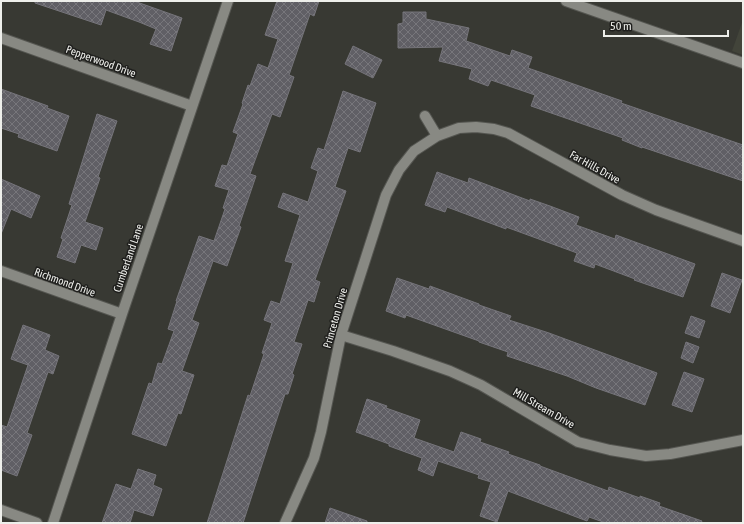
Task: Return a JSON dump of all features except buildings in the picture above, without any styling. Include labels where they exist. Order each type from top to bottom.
[{"type":"street","name":"Cumberland Lane","points":[[53,523],[228,1]]},
{"type":"street","points":[[566,1],[743,63]]},
{"type":"street","name":"Pepperwood Drive","points":[[1,38],[192,106]]},
{"type":"street","points":[[425,116],[437,136]]},
{"type":"street","name":"Far Hills Drive","points":[[437,136],[458,128],[476,127],[494,129],[508,133],[622,195],[662,213],[743,241]]},
{"type":"street","name":"Princeton Drive","points":[[285,523],[314,458],[321,432],[341,335],[386,196],[399,170],[414,151],[437,136]]},
{"type":"street","name":"Richmond Drive","points":[[1,272],[122,314]]},
{"type":"street","name":"Mill Stream Drive","points":[[341,335],[450,371],[481,385],[578,442],[610,450],[646,456],[670,454],[743,440]]},
{"type":"street","points":[[1,510],[37,523]]},
{"type":"shaded area","points":[[743,20],[743,55],[732,51]]}]
